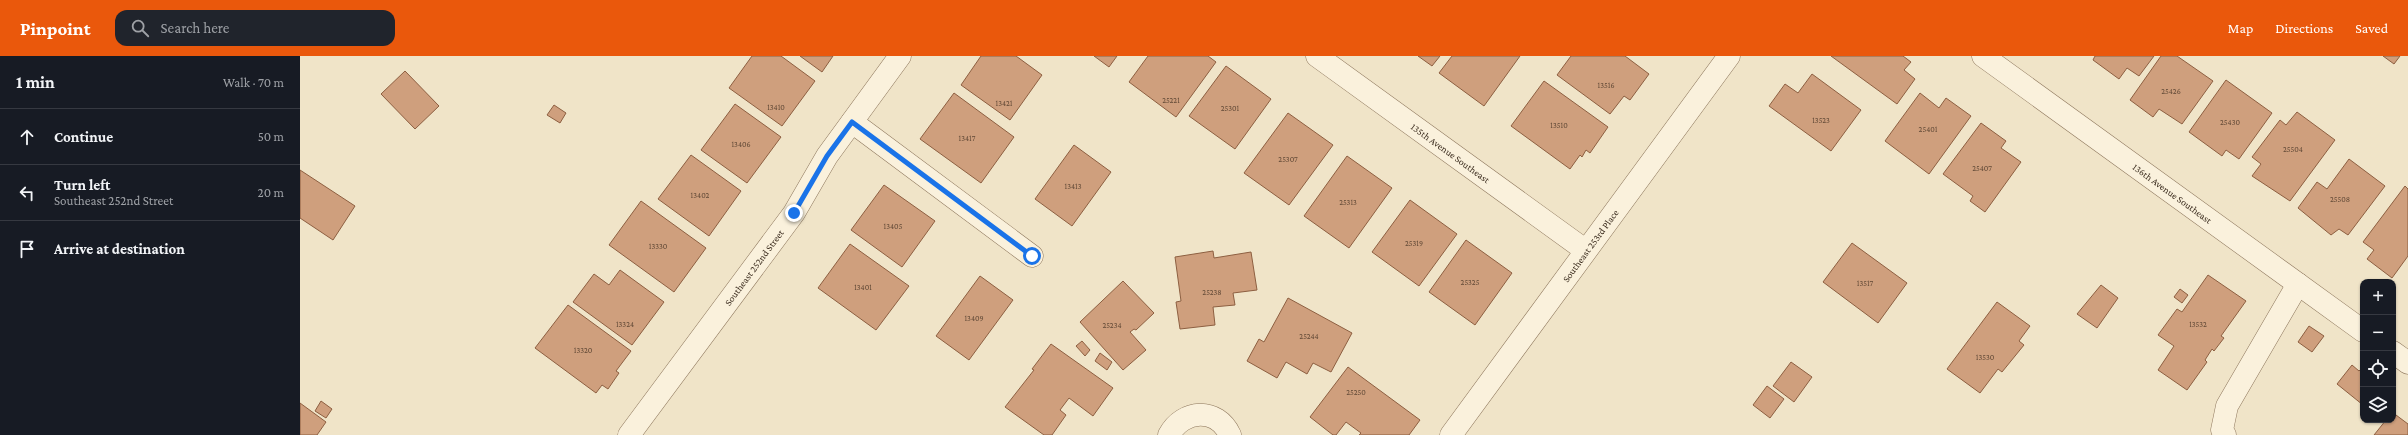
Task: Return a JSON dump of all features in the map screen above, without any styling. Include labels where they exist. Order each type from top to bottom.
[{"type":"street","name":"Southeast 252nd Street","points":[[629,435],[794,213],[827,156],[900,56]]},
{"type":"street","name":"135th Avenue Southeast","points":[[1317,56],[1585,250]]},
{"type":"street","name":"Southeast 253rd Place","points":[[1451,435],[1585,250],[1729,56]]},
{"type":"street","name":"136th Avenue Southeast","points":[[1983,56],[2360,329]]},
{"type":"street","points":[[852,122],[1032,256]]},
{"type":"street","points":[[2225,435],[2222,430],[2227,406],[2298,284]]},
{"type":"street","points":[[2396,354],[2408,363]]},
{"type":"street","points":[[1169,435],[1173,427],[1182,420],[1192,415],[1204,414],[1214,417],[1223,424],[1230,435]]},
{"type":"building","points":[[752,56],[781,56],[815,81],[782,126],[729,88]]},
{"type":"building","points":[[800,56],[833,56],[822,72]]},
{"type":"building","points":[[981,56],[1016,56],[1042,75],[1010,120],[961,85]]},
{"type":"building","points":[[1094,56],[1117,56],[1109,67]]},
{"type":"building","points":[[1148,56],[1208,56],[1216,62],[1176,117],[1129,82]]},
{"type":"building","points":[[1418,56],[1440,56],[1432,66]]},
{"type":"building","points":[[1452,56],[1520,56],[1484,106],[1439,73]]},
{"type":"building","points":[[1571,56],[1625,56],[1649,74],[1630,100],[1624,96],[1610,114],[1557,75]]},
{"type":"building","points":[[1831,56],[1903,56],[1911,62],[1904,70],[1915,79],[1897,104]]},
{"type":"building","points":[[2095,56],[2154,56],[2139,76],[2127,68],[2119,79],[2093,60]]},
{"type":"building","points":[[2161,56],[2177,56],[2213,81],[2182,124],[2159,109],[2153,117],[2130,100]]},
{"type":"building","points":[[2383,56],[2400,56],[2394,64]]},
{"type":"building","points":[[1226,66],[1271,99],[1235,149],[1189,116]]},
{"type":"building","points":[[405,71],[439,106],[415,129],[381,94]]},
{"type":"building","points":[[1812,74],[1861,110],[1831,151],[1769,106],[1785,84],[1798,93]]},
{"type":"building","points":[[2226,80],[2272,113],[2239,159],[2226,150],[2222,156],[2189,132]]},
{"type":"building","points":[[1544,81],[1608,127],[1590,153],[1586,150],[1582,157],[1580,155],[1570,169],[1511,126]]},
{"type":"building","points":[[954,93],[1014,137],[981,183],[920,139]]},
{"type":"building","points":[[1920,93],[1939,108],[1946,98],[1971,116],[1929,174],[1885,141]]},
{"type":"building","points":[[735,104],[781,137],[747,183],[701,150]]},
{"type":"building","points":[[554,105],[566,113],[560,123],[547,115]]},
{"type":"building","points":[[2297,112],[2335,140],[2290,201],[2252,176],[2261,164],[2252,157],[2280,120],[2286,125]]},
{"type":"building","points":[[1288,113],[1333,145],[1289,205],[1244,173]]},
{"type":"building","points":[[1981,123],[2006,141],[2001,148],[2021,162],[1985,212],[1970,201],[1973,196],[1943,174]]},
{"type":"building","points":[[1074,145],[1111,172],[1072,226],[1035,199]]},
{"type":"building","points":[[691,155],[741,191],[709,236],[658,199]]},
{"type":"building","points":[[1347,156],[1392,188],[1349,248],[1304,216]]},
{"type":"building","points":[[2349,159],[2385,186],[2348,235],[2339,229],[2331,235],[2298,208],[2317,182],[2327,189]]},
{"type":"building","points":[[300,170],[355,206],[333,240],[300,218]]},
{"type":"building","points":[[884,185],[935,221],[902,267],[851,230]]},
{"type":"building","points":[[2405,186],[2408,189],[2408,256],[2392,278],[2367,259],[2374,250],[2363,242]]},
{"type":"building","points":[[1410,200],[1457,234],[1419,286],[1372,252]]},
{"type":"building","points":[[641,201],[706,248],[674,292],[609,245]]},
{"type":"building","points":[[1466,240],[1512,273],[1475,325],[1429,292]]},
{"type":"building","points":[[1852,243],[1907,283],[1878,323],[1823,282]]},
{"type":"building","points":[[850,244],[909,286],[876,330],[818,288]]},
{"type":"building","points":[[1213,251],[1214,258],[1251,252],[1257,290],[1233,293],[1235,305],[1213,307],[1215,325],[1180,329],[1176,302],[1181,301],[1175,257]]},
{"type":"building","points":[[620,270],[664,302],[632,345],[573,302],[594,274],[609,285]]},
{"type":"building","points":[[2208,275],[2246,301],[2221,336],[2224,338],[2214,351],[2212,349],[2205,360],[2207,362],[2187,390],[2158,370],[2174,346],[2158,335],[2177,309],[2182,312]]},
{"type":"building","points":[[980,276],[1013,300],[969,360],[936,336]]},
{"type":"building","points":[[1123,281],[1154,313],[1136,330],[1134,329],[1130,332],[1146,350],[1123,370],[1080,322]]},
{"type":"building","points":[[2101,285],[2118,298],[2097,328],[2077,314]]},
{"type":"building","points":[[2180,289],[2188,295],[2182,303],[2174,297]]},
{"type":"building","points":[[1288,298],[1352,333],[1331,372],[1313,363],[1307,374],[1286,362],[1277,378],[1247,361],[1259,339],[1264,342]]},
{"type":"building","points":[[1997,302],[2030,326],[2019,341],[2024,345],[2002,372],[1998,369],[1980,393],[1947,369]]},
{"type":"building","points":[[568,305],[631,351],[616,371],[619,373],[608,389],[602,385],[596,393],[535,348]]},
{"type":"building","points":[[2309,326],[2324,336],[2312,352],[2298,342]]},
{"type":"building","points":[[1082,341],[1090,350],[1085,356],[1076,346]]},
{"type":"building","points":[[1051,344],[1113,388],[1093,416],[1069,398],[1060,410],[1066,415],[1052,435],[1044,435],[1005,407],[1034,370],[1032,369]]},
{"type":"building","points":[[1100,353],[1112,362],[1107,370],[1095,361]]},
{"type":"building","points":[[1791,362],[1812,377],[1794,402],[1773,386]]},
{"type":"building","points":[[2352,365],[2359,371],[2360,370],[2360,403],[2337,384]]},
{"type":"building","points":[[1348,367],[1420,420],[1409,435],[1359,435],[1361,433],[1346,422],[1336,435],[1333,435],[1310,417]]},
{"type":"building","points":[[1767,386],[1784,399],[1770,418],[1753,405]]},
{"type":"building","points":[[321,401],[332,409],[326,418],[315,411]]},
{"type":"building","points":[[300,403],[326,422],[317,435],[300,435]]},
{"type":"building","points":[[2396,415],[2408,424],[2408,435],[2374,435],[2384,423],[2396,423]]},
{"type":"route","points":[[794,213],[827,156],[852,122],[1032,256]]}]
